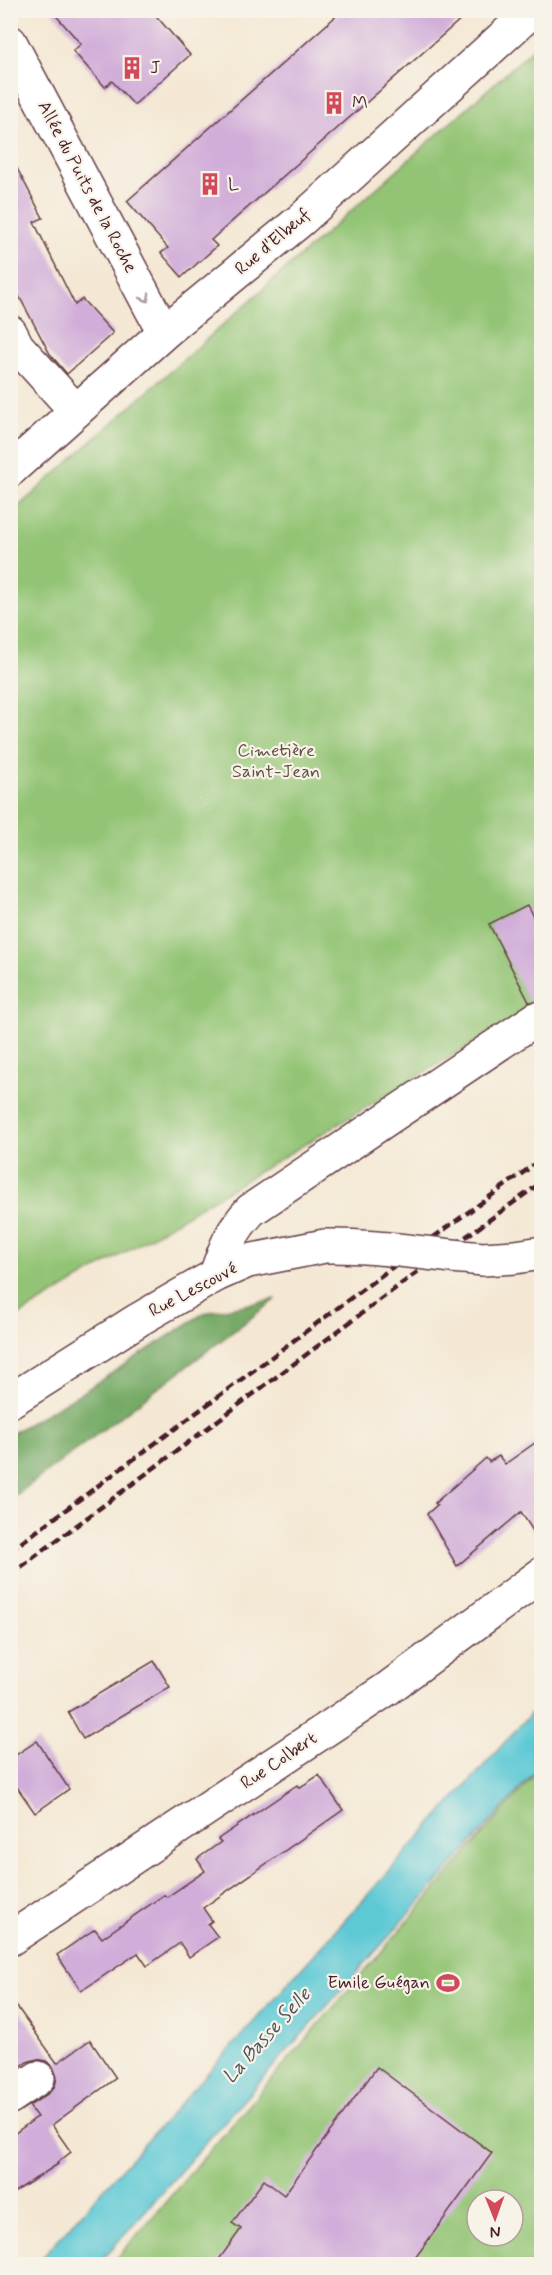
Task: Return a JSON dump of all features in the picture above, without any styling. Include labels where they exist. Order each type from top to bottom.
[{"type":"street","name":"Rue d'Elbeuf","points":[[10,470],[168,329],[302,219],[533,10]]},
{"type":"street","name":"Allée du Puits de la Roche","points":[[10,42],[152,310],[157,319],[168,329]]},
{"type":"street","points":[[10,332],[17,346],[76,411]]},
{"type":"street","points":[[216,1275],[227,1240],[251,1210],[537,1019]]},
{"type":"street","name":"Rue Lescouvé","points":[[10,1401],[192,1287],[248,1262],[325,1246],[377,1246],[449,1257],[483,1259],[542,1253]]},
{"type":"street","name":"Rue Colbert","points":[[10,1939],[387,1689],[542,1574]]},
{"type":"street","points":[[10,2097],[38,2078]]},
{"type":"green space","name":"Cimetière Saint-Jean","points":[[541,42],[541,1025],[529,1010],[20,1315],[11,1297],[11,513]]},
{"type":"green space","points":[[276,1299],[11,1499],[11,1434],[86,1390],[204,1313]]},
{"type":"green space","name":"Emile Guégan","points":[[541,1767],[541,2264],[112,2264]]},
{"type":"water","name":"La Basse Selle","points":[[541,1702],[541,1765],[98,2264],[36,2264]]},
{"type":"building","name":"J","points":[[51,10],[151,10],[190,55],[134,105],[112,81],[105,87],[73,51],[81,44]]},
{"type":"building","points":[[343,10],[471,10],[211,240],[217,246],[182,277],[161,253],[168,248],[127,201]]},
{"type":"building","points":[[10,155],[43,218],[34,222],[75,305],[82,299],[113,333],[67,374],[50,354],[10,279]]},
{"type":"building","points":[[527,905],[542,934],[542,1002],[529,1002],[489,924]]},
{"type":"building","points":[[542,1438],[542,1545],[521,1512],[457,1566],[427,1514],[437,1505],[435,1503],[486,1458],[489,1462],[499,1456],[505,1464]]},
{"type":"building","points":[[154,1661],[170,1687],[83,1739],[68,1712]]},
{"type":"building","points":[[37,1741],[69,1789],[35,1813],[10,1777],[10,1759]]},
{"type":"building","points":[[319,1775],[343,1810],[203,1908],[212,1921],[208,1924],[218,1937],[189,1957],[180,1943],[147,1966],[138,1953],[81,1991],[57,1955],[95,1929],[102,1938],[164,1895],[167,1897],[205,1871],[197,1859],[221,1842],[218,1839],[297,1785],[299,1788]]},
{"type":"building","points":[[10,1997],[57,2063],[90,2040],[116,2078],[52,2125],[71,2152],[58,2164],[10,2195],[10,2137],[37,2117],[29,2106],[49,2093],[55,2086],[57,2077],[53,2067],[46,2061],[37,2059],[27,2062],[10,2074]]},
{"type":"building","points":[[377,2067],[492,2153],[410,2265],[215,2265],[241,2229],[232,2223],[264,2180],[284,2195]]},
{"type":"railway","points":[[10,1551],[542,1159]]},
{"type":"railway","points":[[10,1575],[542,1182]]},
{"type":"place","name":"J","points":[[132,68]]},
{"type":"place","name":"M","points":[[334,103]]},
{"type":"place","name":"L","points":[[210,184]]},
{"type":"place","name":"Emile Guégan","points":[[448,1983]]}]
